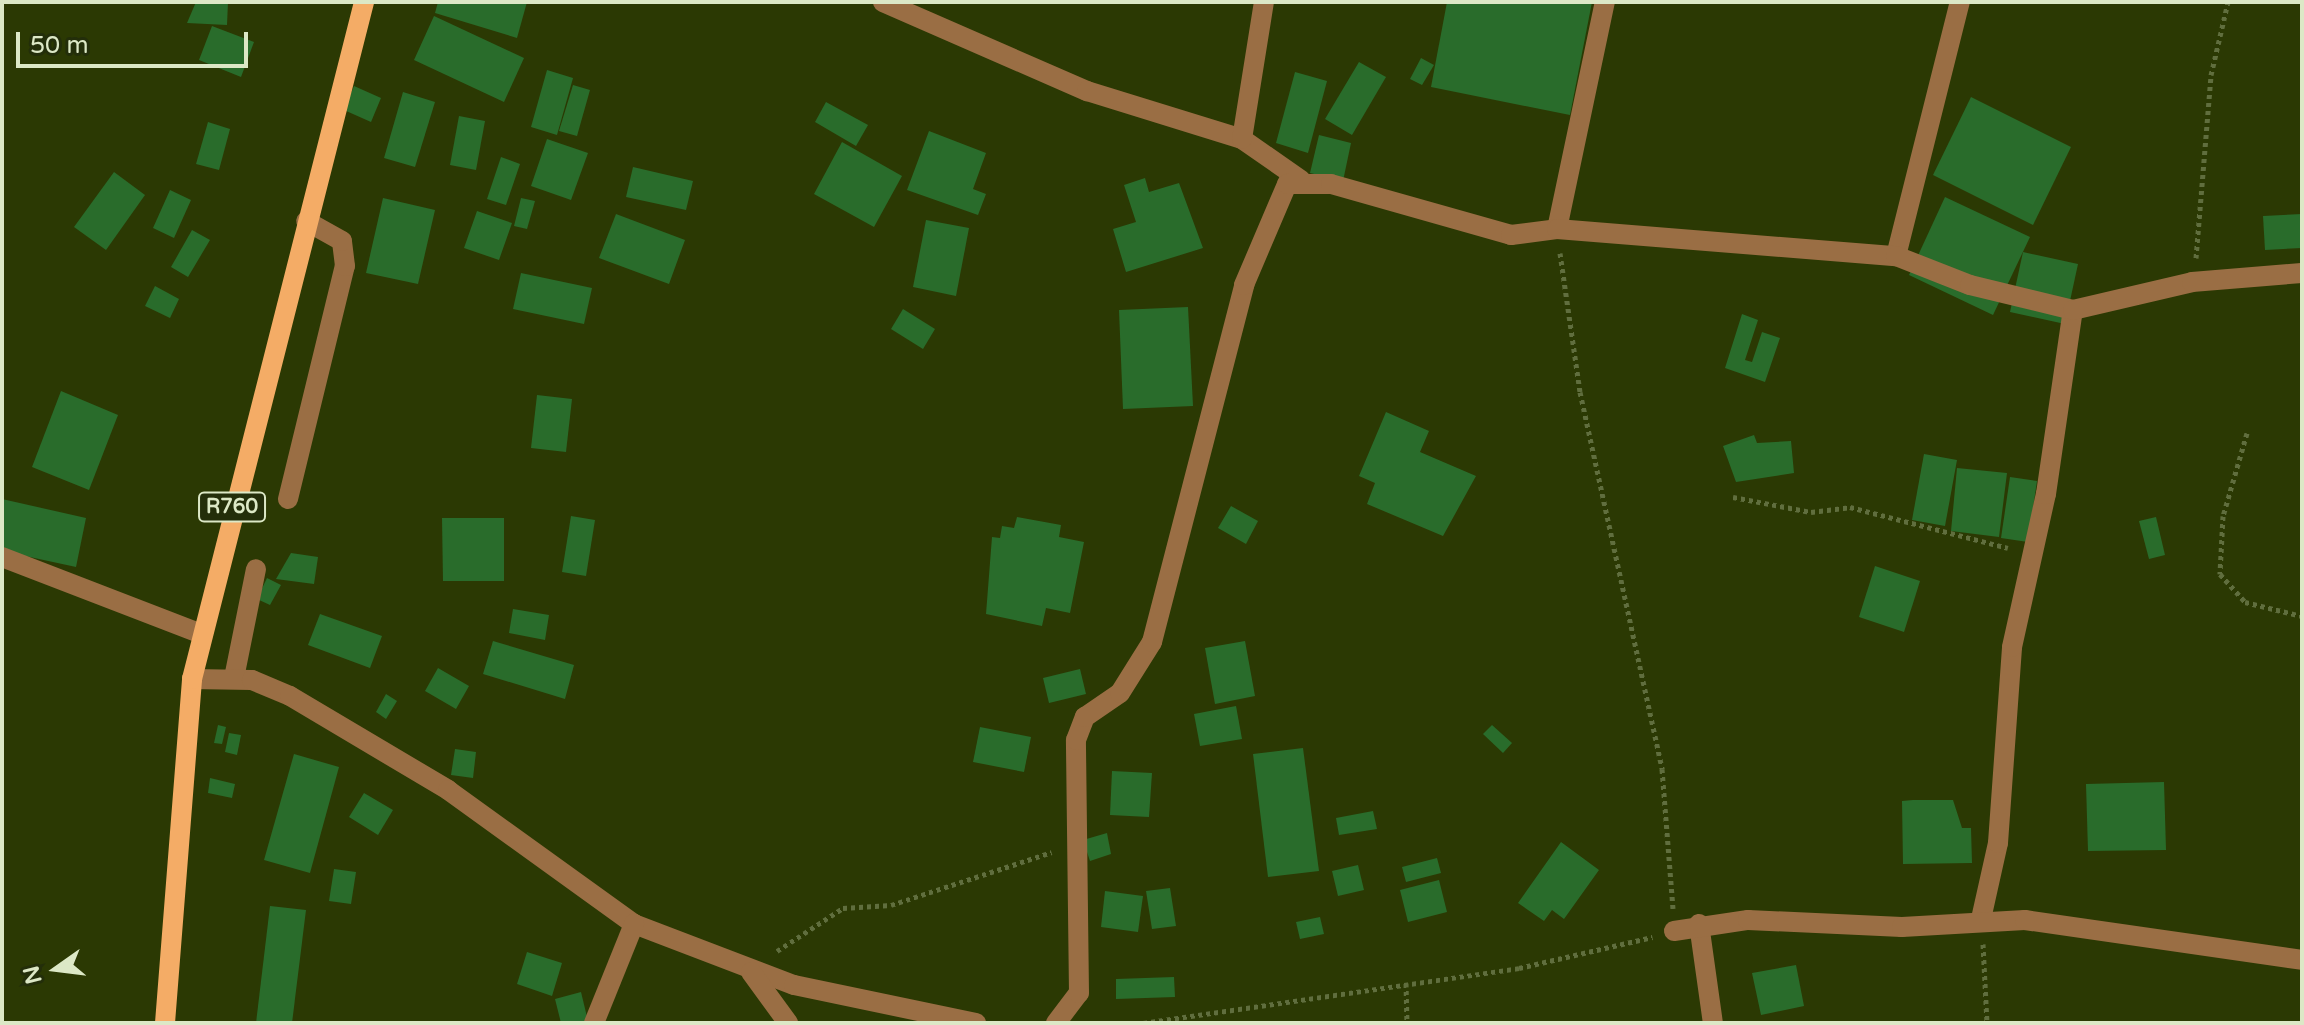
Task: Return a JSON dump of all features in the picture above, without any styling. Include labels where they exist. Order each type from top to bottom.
[{"type":"main road","name":"R760","points":[[165,1023],[192,679],[364,2]]},
{"type":"street","points":[[883,2],[1087,91],[1242,139],[1301,180],[1490,231],[1557,229],[1896,256],[1970,285],[2073,310],[2192,282],[2302,273]]},
{"type":"street","points":[[1242,139],[1264,2]]},
{"type":"street","points":[[1557,229],[1605,2]]},
{"type":"street","points":[[1896,256],[1960,2]]},
{"type":"street","points":[[1056,1023],[1079,993],[1076,740],[1085,717],[1120,693],[1152,642],[1260,236],[1276,197],[1301,180]]},
{"type":"street","points":[[288,499],[345,266],[342,241],[306,221]]},
{"type":"street","points":[[1981,919],[1998,843],[2012,647],[2029,552],[2046,494],[2073,310]]},
{"type":"street","points":[[2,557],[202,634]]},
{"type":"street","points":[[234,678],[256,569]]},
{"type":"street","points":[[192,679],[234,678],[290,696],[448,790],[634,924],[751,972],[976,1023]]},
{"type":"street","points":[[1674,931],[1699,924],[1902,927],[1981,919],[2092,926],[2302,960]]},
{"type":"street","points":[[594,1023],[634,924]]},
{"type":"street","points":[[1699,924],[1713,1023]]},
{"type":"street","points":[[751,972],[788,1023]]},
{"type":"path","points":[[2192,282],[2211,75],[2228,2]]},
{"type":"path","points":[[1143,1023],[1519,968],[1674,931],[1662,769],[1580,392],[1557,229]]},
{"type":"path","points":[[2247,433],[2223,516],[2220,574],[2245,602],[2302,616]]},
{"type":"path","points":[[1733,497],[1811,512],[1850,507],[2029,552]]},
{"type":"path","points":[[751,972],[843,908],[903,901],[1077,844]]},
{"type":"path","points":[[1981,919],[1987,1023]]},
{"type":"path","points":[[1406,983],[1407,1023]]},
{"type":"building","points":[[196,2],[228,2],[227,25],[187,23]]},
{"type":"building","points":[[438,2],[527,2],[517,38],[435,13]]},
{"type":"building","points":[[1447,2],[1592,2],[1570,115],[1431,87]]},
{"type":"building","points":[[434,16],[524,58],[504,102],[414,60]]},
{"type":"building","points":[[212,26],[254,42],[241,77],[199,60]]},
{"type":"building","points":[[1421,58],[1434,65],[1422,85],[1410,79]]},
{"type":"building","points":[[1359,62],[1386,77],[1352,135],[1325,119]]},
{"type":"building","points":[[547,70],[573,78],[557,135],[531,127]]},
{"type":"building","points":[[1295,72],[1327,81],[1308,153],[1276,143]]},
{"type":"building","points":[[573,85],[590,90],[577,136],[559,131]]},
{"type":"building","points":[[354,86],[381,98],[371,122],[344,110]]},
{"type":"building","points":[[403,92],[435,102],[415,167],[384,158]]},
{"type":"building","points":[[1971,97],[2071,147],[2033,225],[1933,175]]},
{"type":"building","points":[[826,102],[868,125],[856,146],[815,122]]},
{"type":"building","points":[[459,116],[485,121],[476,170],[450,165]]},
{"type":"building","points":[[208,122],[230,129],[219,170],[196,164]]},
{"type":"building","points":[[929,131],[986,153],[973,189],[986,194],[978,215],[907,190]]},
{"type":"building","points":[[1319,135],[1351,143],[1343,181],[1310,173]]},
{"type":"building","points":[[547,139],[588,153],[571,200],[531,186]]},
{"type":"building","points":[[842,142],[902,176],[874,227],[814,194]]},
{"type":"building","points":[[501,157],[520,164],[506,205],[487,199]]},
{"type":"building","points":[[633,167],[693,181],[686,210],[626,197]]},
{"type":"building","points":[[114,172],[145,195],[106,250],[74,227]]},
{"type":"building","points":[[1145,178],[1149,192],[1179,183],[1203,248],[1126,272],[1113,229],[1136,222],[1124,185]]},
{"type":"building","points":[[170,190],[191,200],[174,238],[153,228]]},
{"type":"building","points":[[1945,197],[2030,237],[1993,315],[1909,275]]},
{"type":"building","points":[[383,198],[435,210],[418,284],[366,273]]},
{"type":"building","points":[[521,198],[535,201],[527,229],[514,226]]},
{"type":"building","points":[[477,211],[512,223],[499,260],[464,248]]},
{"type":"building","points":[[616,214],[685,240],[669,284],[599,258]]},
{"type":"building","points":[[2302,214],[2302,248],[2265,250],[2263,216]]},
{"type":"building","points":[[926,220],[969,228],[956,296],[913,287]]},
{"type":"building","points":[[192,230],[210,240],[188,277],[171,267]]},
{"type":"building","points":[[2023,252],[2078,264],[2065,324],[2010,312]]},
{"type":"building","points":[[521,273],[592,288],[584,324],[513,309]]},
{"type":"building","points":[[155,286],[179,299],[170,318],[145,306]]},
{"type":"building","points":[[1188,307],[1193,406],[1123,409],[1119,310]]},
{"type":"building","points":[[903,309],[935,329],[923,349],[891,329]]},
{"type":"building","points":[[1742,314],[1758,320],[1745,360],[1752,362],[1762,332],[1780,338],[1765,382],[1725,368]]},
{"type":"building","points":[[61,391],[118,415],[89,490],[32,467]]},
{"type":"building","points":[[537,395],[572,399],[566,452],[531,448]]},
{"type":"building","points":[[1386,412],[1429,431],[1420,452],[1476,476],[1443,536],[1367,504],[1375,483],[1359,476]]},
{"type":"building","points":[[1754,435],[1757,443],[1791,441],[1794,473],[1736,482],[1723,446]]},
{"type":"building","points":[[1924,454],[1957,460],[1945,526],[1912,520]]},
{"type":"building","points":[[1957,468],[2007,473],[1999,537],[1951,531]]},
{"type":"building","points":[[2010,477],[2037,481],[2028,542],[2001,538]]},
{"type":"building","points":[[2,499],[86,518],[76,567],[2,551]]},
{"type":"building","points":[[1231,506],[1258,521],[1246,544],[1218,528]]},
{"type":"building","points":[[571,516],[595,520],[586,576],[562,572]]},
{"type":"building","points":[[1017,517],[1061,525],[1059,537],[1084,542],[1070,613],[1046,608],[1042,626],[986,614],[992,537],[1000,538],[1002,526],[1014,528]]},
{"type":"building","points":[[2156,517],[2165,555],[2149,559],[2139,521]]},
{"type":"building","points":[[442,518],[504,518],[504,581],[443,581]]},
{"type":"building","points":[[291,553],[318,557],[314,584],[276,579]]},
{"type":"building","points":[[1875,566],[1920,581],[1904,632],[1859,617]]},
{"type":"building","points":[[267,578],[281,585],[270,605],[257,599]]},
{"type":"building","points":[[513,609],[549,615],[545,640],[509,633]]},
{"type":"building","points":[[320,614],[382,636],[370,668],[308,645]]},
{"type":"building","points":[[493,641],[574,665],[565,699],[483,674]]},
{"type":"building","points":[[1245,641],[1255,696],[1215,704],[1205,648]]},
{"type":"building","points":[[438,668],[469,686],[456,709],[425,691]]},
{"type":"building","points":[[1080,669],[1086,694],[1049,703],[1043,678]]},
{"type":"building","points":[[386,694],[397,701],[386,719],[376,712]]},
{"type":"building","points":[[1236,706],[1242,739],[1200,746],[1194,714]]},
{"type":"building","points":[[218,725],[226,727],[222,744],[214,743]]},
{"type":"building","points":[[1492,725],[1512,743],[1503,753],[1483,734]]},
{"type":"building","points":[[980,727],[1031,737],[1024,772],[973,762]]},
{"type":"building","points":[[229,733],[241,735],[237,755],[225,752]]},
{"type":"building","points":[[1303,748],[1319,871],[1268,877],[1253,754]]},
{"type":"building","points":[[455,749],[476,752],[473,778],[451,775]]},
{"type":"building","points":[[294,754],[339,767],[310,873],[264,860]]},
{"type":"building","points":[[1112,771],[1152,773],[1149,817],[1110,815]]},
{"type":"building","points":[[210,778],[235,784],[232,798],[208,793]]},
{"type":"building","points":[[2164,782],[2166,850],[2088,851],[2086,784]]},
{"type":"building","points":[[364,793],[393,810],[378,835],[349,817]]},
{"type":"building","points":[[1953,800],[1962,828],[1971,828],[1972,863],[1903,864],[1902,801]]},
{"type":"building","points":[[1373,811],[1377,829],[1339,835],[1336,818]]},
{"type":"building","points":[[1107,833],[1111,854],[1090,861],[1083,840]]},
{"type":"building","points":[[1561,842],[1599,870],[1564,919],[1552,910],[1544,921],[1518,903]]},
{"type":"building","points":[[1437,858],[1441,873],[1406,882],[1402,867]]},
{"type":"building","points":[[1358,865],[1364,890],[1338,896],[1332,871]]},
{"type":"building","points":[[334,869],[356,872],[351,904],[329,901]]},
{"type":"building","points":[[1439,880],[1447,912],[1408,922],[1400,890]]},
{"type":"building","points":[[1170,888],[1176,926],[1152,929],[1146,891]]},
{"type":"building","points":[[1105,891],[1143,896],[1138,932],[1101,927]]},
{"type":"building","points":[[270,906],[306,910],[292,1023],[256,1023]]},
{"type":"building","points":[[1320,917],[1324,934],[1300,939],[1296,922]]},
{"type":"building","points":[[527,952],[562,963],[552,996],[517,984]]},
{"type":"building","points":[[1796,965],[1804,1006],[1761,1015],[1752,973]]},
{"type":"building","points":[[1174,977],[1175,997],[1116,999],[1116,979]]},
{"type":"building","points":[[581,992],[588,1021],[561,1023],[555,999]]}]
